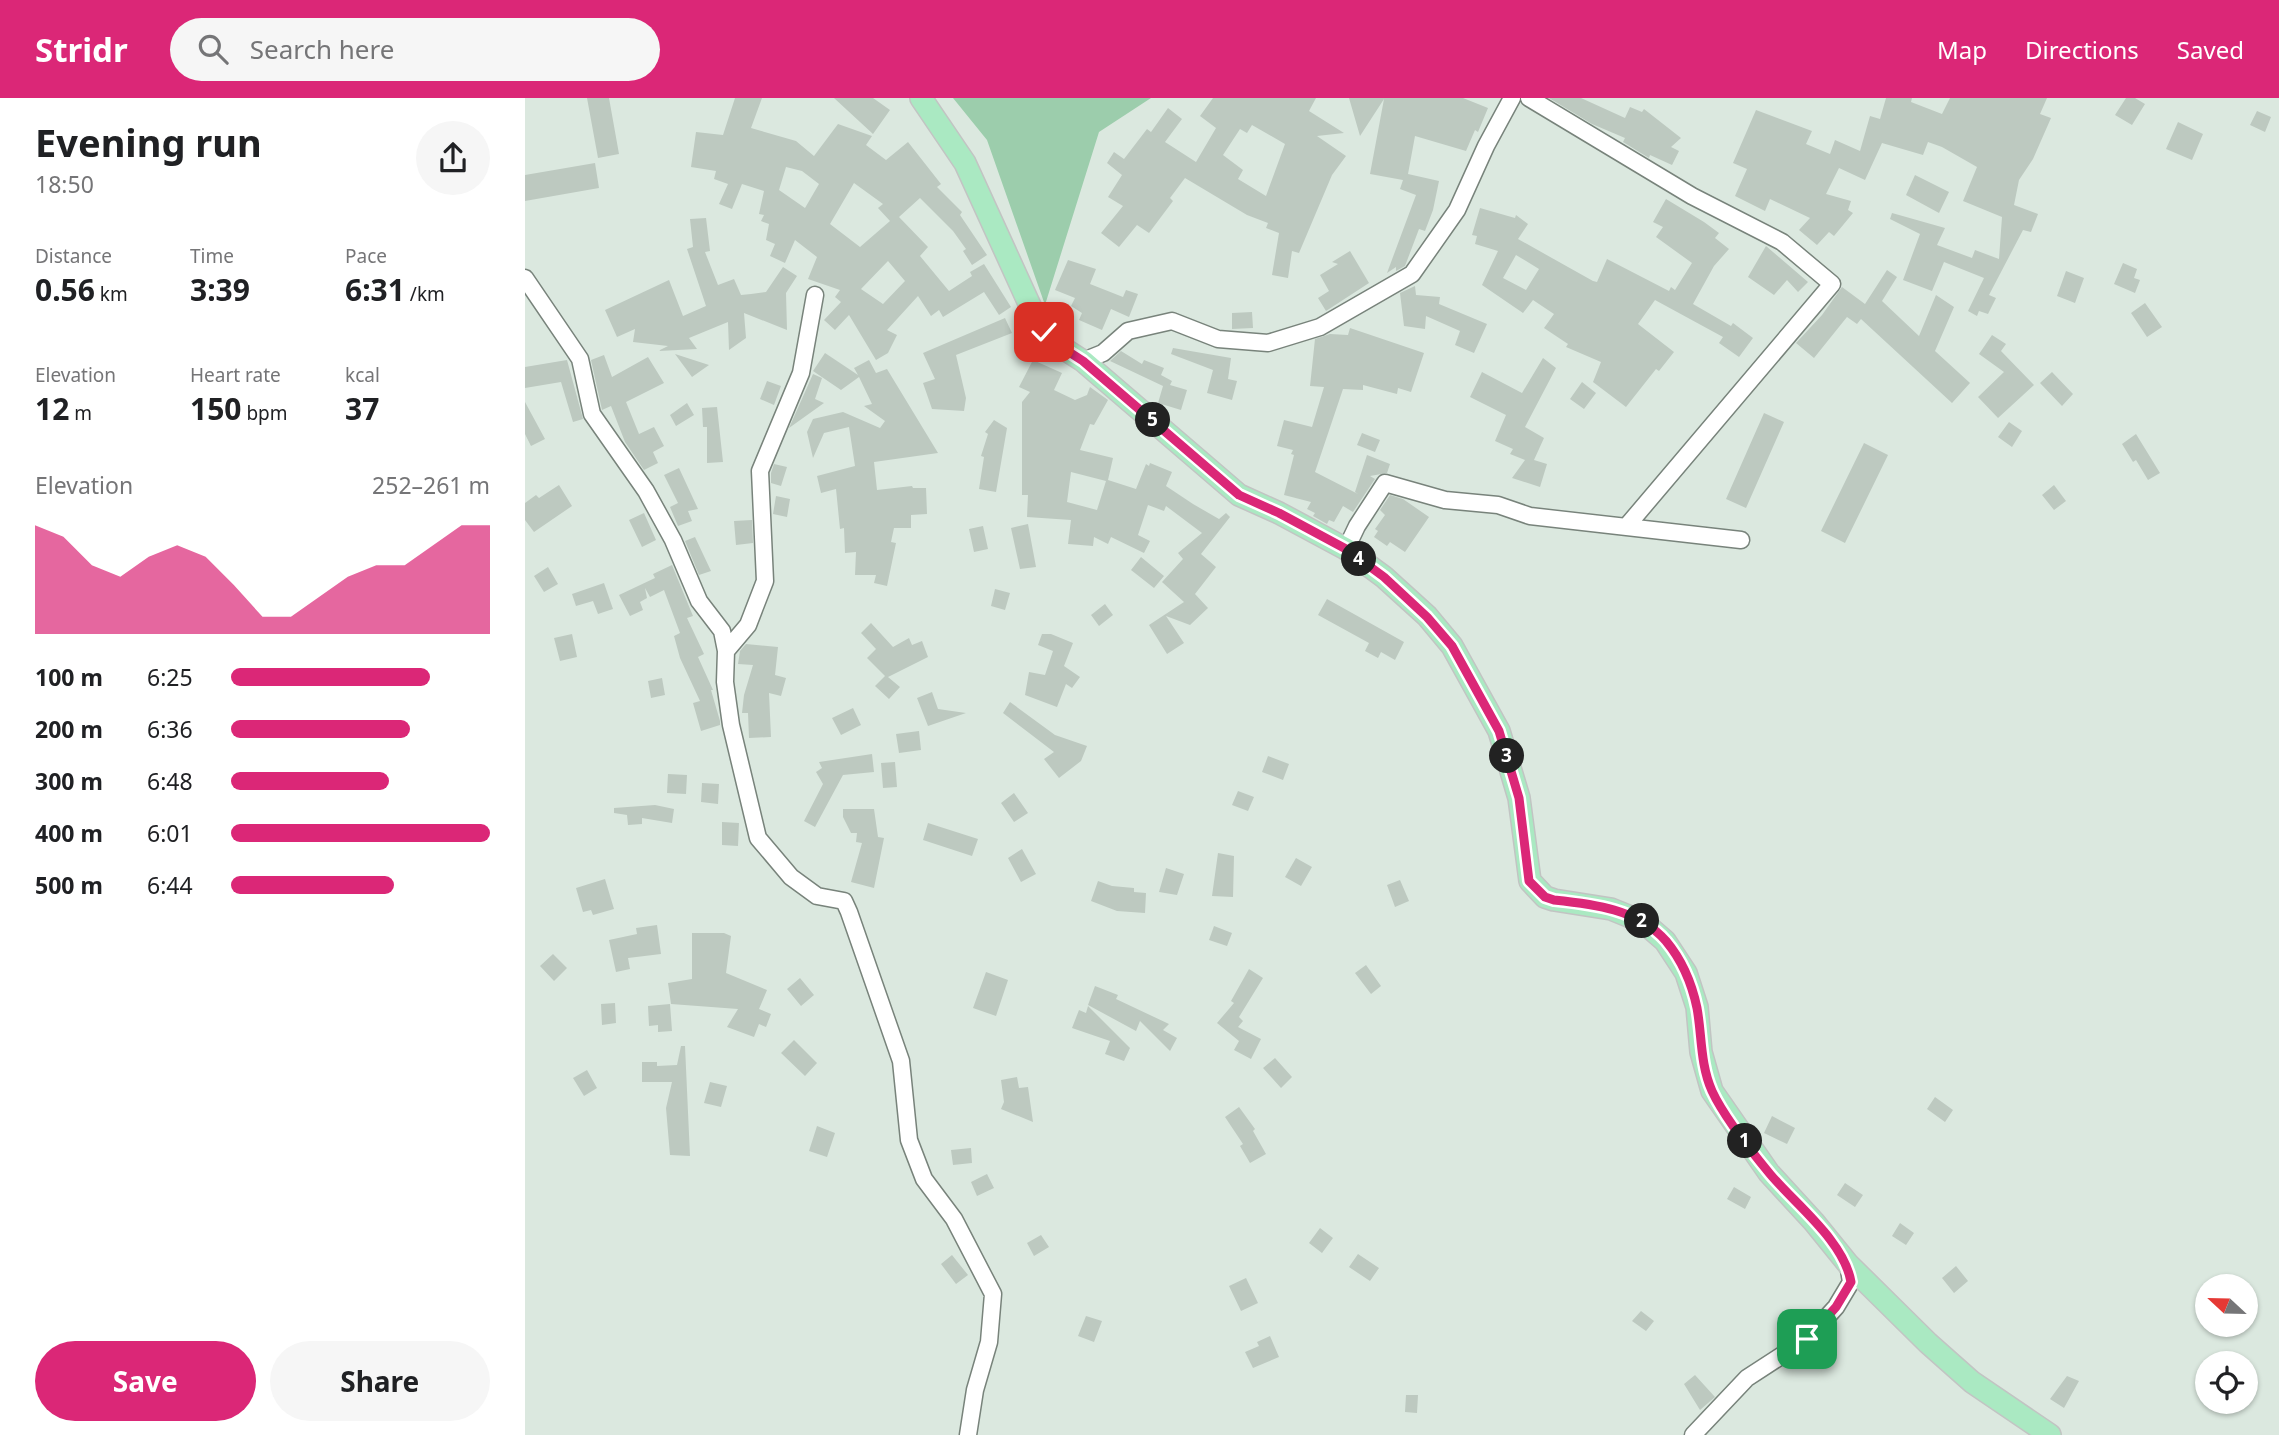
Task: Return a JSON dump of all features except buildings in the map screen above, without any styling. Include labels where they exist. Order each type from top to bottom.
[{"type":"main road","points":[[921,98],[965,163],[1037,321],[1055,343],[1083,361],[1239,495],[1346,549],[1384,577],[1427,617],[1452,646],[1499,731],[1519,798],[1529,881],[1545,897],[1611,909],[1643,922],[1665,941],[1686,973],[1697,1007],[1701,1052],[1712,1091],[1769,1173],[1848,1264],[1928,1343],[1972,1382],[2050,1435]]},
{"type":"street","points":[[1083,361],[1103,354],[1128,331],[1173,321],[1218,339],[1268,343],[1320,327],[1412,274],[1457,209],[1486,146],[1513,98]]},
{"type":"street","points":[[1529,98],[1692,196],[1782,242],[1832,284],[1626,527]]},
{"type":"street","points":[[525,278],[580,359],[592,414],[646,491],[673,540],[699,601],[722,631],[731,726],[758,838],[790,877],[817,896],[844,901],[901,1061],[909,1140],[924,1179],[954,1219],[993,1294],[989,1342],[975,1390],[968,1435]]},
{"type":"street","points":[[726,651],[748,625],[765,581],[760,471],[801,373],[815,295]]},
{"type":"street","points":[[1346,549],[1357,526],[1385,483],[1445,500],[1498,505],[1530,516],[1741,540]]},
{"type":"street","points":[[1693,1435],[1747,1378],[1792,1350],[1823,1322],[1851,1282],[1848,1264]]},
{"type":"green space","points":[[953,98],[1151,98],[1099,132],[1045,305],[987,140]]},
{"type":"route","points":[[1044,332],[1055,343],[1083,361],[1239,495],[1346,549],[1384,577],[1427,617],[1452,646],[1499,731],[1519,798],[1529,881],[1545,897],[1611,909],[1643,922],[1665,941],[1686,973],[1697,1007],[1701,1052],[1712,1091],[1769,1173],[1848,1264],[1851,1282],[1836,1307],[1807,1339]]}]
